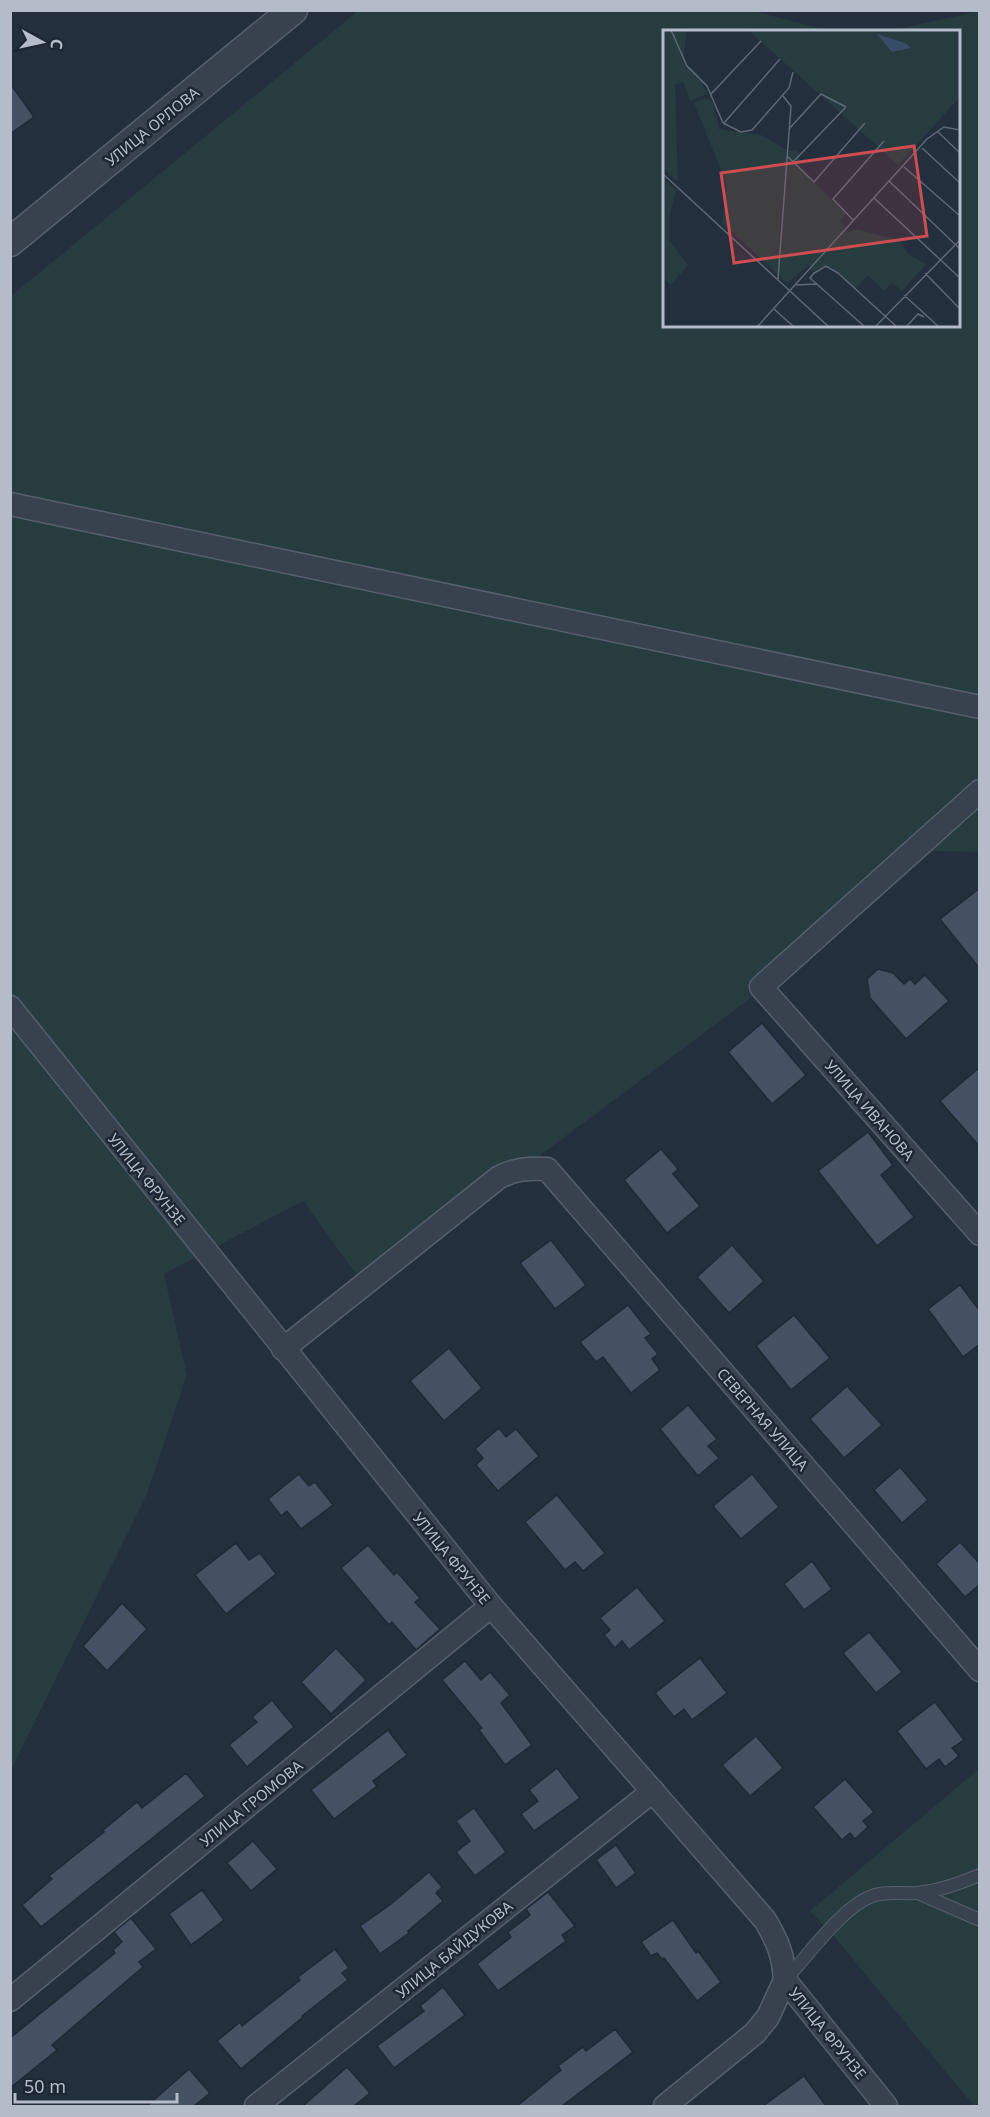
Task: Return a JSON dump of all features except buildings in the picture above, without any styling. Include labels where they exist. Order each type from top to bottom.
[{"type":"street","name":"УЛИЦА ОРЛОВА","points":[[10,242],[293,10]]},
{"type":"street","points":[[10,504],[980,707]]},
{"type":"street","name":"УЛИЦА ИВАНОВА","points":[[980,791],[761,987],[980,1234]]},
{"type":"street","name":"УЛИЦА ФРУНЗЕ","points":[[10,1007],[491,1606],[765,1920],[779,1944],[784,1961],[785,1980],[886,2106]]},
{"type":"street","name":"СЕВЕРНАЯ УЛИЦА","points":[[283,1349],[498,1178],[512,1171],[530,1168],[547,1169],[980,1670]]},
{"type":"street","name":"УЛИЦА ГРОМОВА","points":[[10,2000],[491,1606]]},
{"type":"street","name":"УЛИЦА БАЙДУКОВА","points":[[256,2106],[653,1791]]},
{"type":"street","points":[[664,2106],[755,2033],[768,2017],[785,1980]]},
{"type":"lane","points":[[785,1980],[836,1923],[859,1902],[877,1894],[917,1893],[961,1883],[980,1875]]},
{"type":"lane","points":[[917,1893],[980,1920]]},
{"type":"green space","points":[[750,10],[826,30],[663,30],[663,327],[960,327],[960,30],[894,30],[979,11],[979,852],[933,851],[855,920],[365,1286],[303,1201],[164,1274],[187,1375],[146,1496],[11,1770],[11,296],[358,11]]},
{"type":"green space","points":[[979,1769],[979,2106],[974,2106],[828,1929],[810,1911]]}]
